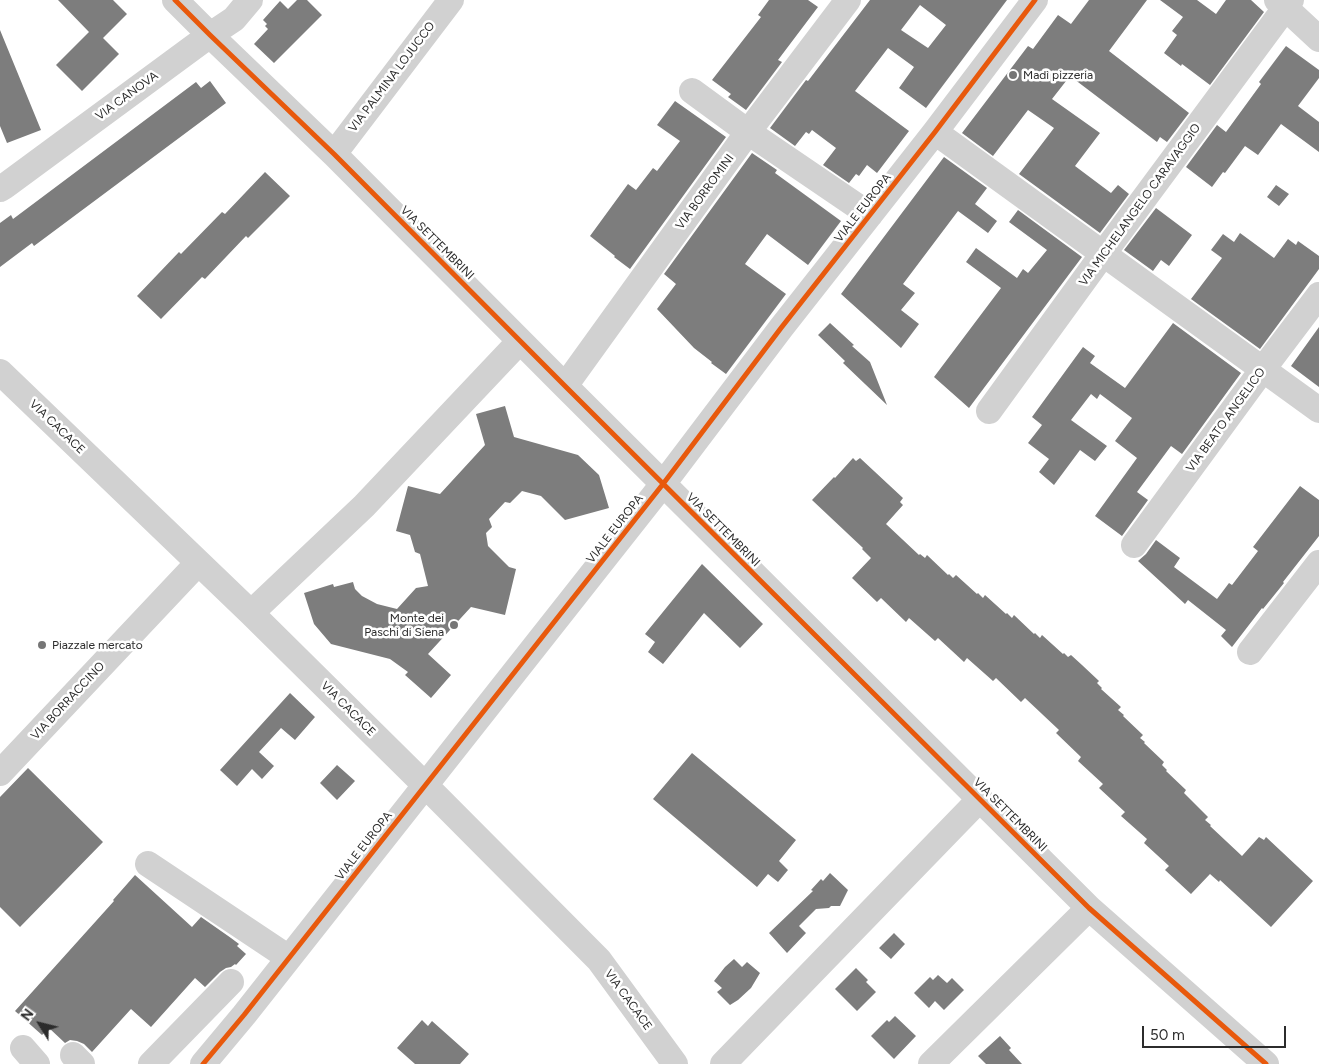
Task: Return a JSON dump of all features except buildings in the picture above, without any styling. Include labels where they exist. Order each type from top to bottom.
[{"type":"street","name":"VIA SETTEMBRINI","points":[[175,0],[334,154],[1089,908],[1266,1064]]},
{"type":"street","name":"VIA CANOVA","points":[[0,189],[210,35],[234,20],[250,0]]},
{"type":"street","name":"VIA PALMINA LOJUCCO","points":[[334,154],[451,0]]},
{"type":"street","name":"VIA BORROMINI","points":[[565,386],[748,132],[848,0]]},
{"type":"street","name":"VIALE EUROPA","points":[[203,1064],[244,1015],[663,484],[781,328],[935,132],[1035,0]]},
{"type":"street","points":[[1285,3],[1319,40]]},
{"type":"street","name":"VIA MICHELANGELO CARAVAGGIO","points":[[989,411],[1285,3]]},
{"type":"street","points":[[692,91],[748,132],[870,215]]},
{"type":"street","points":[[935,132],[1319,410]]},
{"type":"street","name":"VIA BEATO ANGELICO","points":[[1134,545],[1319,295]]},
{"type":"street","points":[[251,613],[364,506],[520,341]]},
{"type":"street","name":"VIA CACACE","points":[[0,372],[251,613],[599,960],[675,1064]]},
{"type":"street","name":"VIA BORRACCINO","points":[[0,773],[198,563]]},
{"type":"street","points":[[1250,652],[1319,563]]},
{"type":"street","points":[[723,1064],[980,799]]},
{"type":"street","points":[[148,864],[289,958]]},
{"type":"street","points":[[931,1064],[1089,908]]},
{"type":"street","points":[[151,1064],[224,989],[244,1015]]},
{"type":"cycle path","points":[[175,0],[334,154],[1089,908],[1266,1064]]},
{"type":"cycle path","points":[[203,1064],[244,1015],[663,484],[781,328],[935,132],[1035,0]]},
{"type":"place","name":"Madì pizzeria","points":[[1013,75]]},
{"type":"place","name":"Monte dei Paschi di Siena","points":[[454,625]]},
{"type":"place","name":"Piazzale mercato","points":[[42,645]]}]
